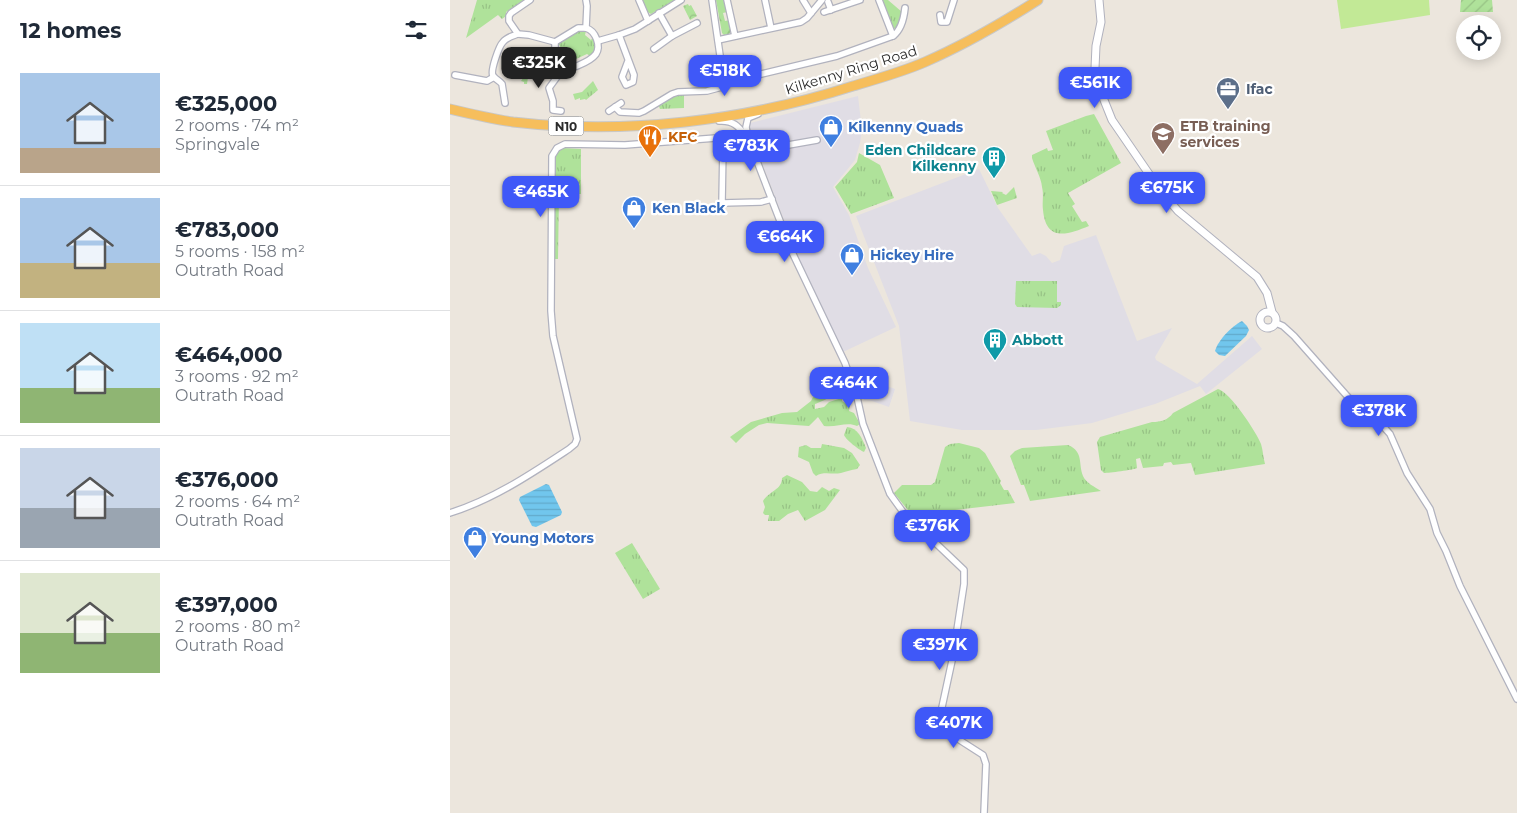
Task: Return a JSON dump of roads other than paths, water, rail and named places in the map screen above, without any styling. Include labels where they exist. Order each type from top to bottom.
[{"type":"highway","name":"Kilkenny Ring Road","points":[[450,109],[512,121],[599,127],[682,122],[744,114],[789,105],[890,75],[925,62],[987,30],[1038,0]]},
{"type":"street","points":[[518,34],[509,21],[508,16],[530,0]]},
{"type":"street","points":[[586,0],[586,28]]},
{"type":"street","points":[[639,0],[648,21]]},
{"type":"street","points":[[598,41],[619,36],[635,29],[681,0]]},
{"type":"street","points":[[615,107],[620,112],[639,113],[672,94],[707,91],[722,87],[724,83],[712,0]]},
{"type":"street","points":[[727,0],[734,36]]},
{"type":"street","points":[[765,0],[771,28]]},
{"type":"street","points":[[803,0],[811,13]]},
{"type":"street","points":[[718,40],[801,22],[822,0]]},
{"type":"street","points":[[828,2],[827,11],[860,0]]},
{"type":"street","points":[[879,0],[893,36]]},
{"type":"street","points":[[940,15],[941,22],[947,22],[954,0]]},
{"type":"street","points":[[1099,0],[1101,22],[1096,46],[1095,68],[1100,90],[1112,120],[1160,190],[1190,222],[1257,277],[1270,300],[1269,312]]},
{"type":"street","points":[[753,76],[766,70],[837,56],[893,36],[901,26],[905,8]]},
{"type":"street","points":[[659,13],[672,36]]},
{"type":"street","points":[[654,48],[697,23]]},
{"type":"street","points":[[505,104],[502,84],[494,77],[492,71],[501,45],[510,36],[518,34],[529,35],[556,42],[574,30],[586,28],[594,34],[598,41],[596,53],[590,59],[568,70],[557,70]]},
{"type":"street","points":[[619,36],[628,62]]},
{"type":"street","points":[[556,42],[555,64],[557,77],[550,88],[553,110],[560,111]]},
{"type":"street","points":[[455,75],[486,81],[494,77]]},
{"type":"street","points":[[609,111],[621,103]]},
{"type":"street","points":[[748,138],[746,127],[748,118],[789,105]]},
{"type":"street","points":[[682,122],[728,121],[739,126],[748,138],[792,252],[844,363],[857,397],[863,424],[890,494],[904,512],[964,570],[964,584],[956,638],[939,721],[940,726],[944,730],[983,755],[986,764],[984,813]]},
{"type":"street","points":[[450,513],[504,490],[569,449],[575,444],[577,439],[553,336],[551,311],[552,156],[557,148],[565,144],[625,145],[716,138],[722,142],[723,146],[722,203],[761,202],[772,199]]},
{"type":"street","points":[[754,151],[817,140]]},
{"type":"street","points":[[1269,312],[1276,316],[1276,323],[1269,328],[1262,326],[1260,318],[1262,314],[1269,312]]},
{"type":"street","points":[[1276,323],[1283,326],[1294,336],[1355,405],[1381,424],[1390,434],[1407,473],[1430,509],[1437,533],[1460,586],[1517,699]]},
{"type":"water","points":[[1242,321],[1249,330],[1246,336],[1225,356],[1219,355],[1215,351],[1219,342]]},
{"type":"water","points":[[546,484],[549,485],[562,512],[561,515],[536,527],[532,526],[519,500],[520,497]]},
{"type":"place","name":"Ifac","points":[[1228,110]]},
{"type":"place","name":"Kilkenny Quads","points":[[831,148]]},
{"type":"place","name":"ETB training services","points":[[1163,155]]},
{"type":"place","name":"KFC","points":[[650,158]]},
{"type":"place","name":"Eden Childcare Kilkenny","points":[[994,179]]},
{"type":"place","name":"Ken Black","points":[[634,229]]},
{"type":"place","name":"Hickey Hire","points":[[852,276]]},
{"type":"place","name":"Abbott","points":[[995,361]]},
{"type":"place","name":"Young Motors","points":[[475,559]]}]
